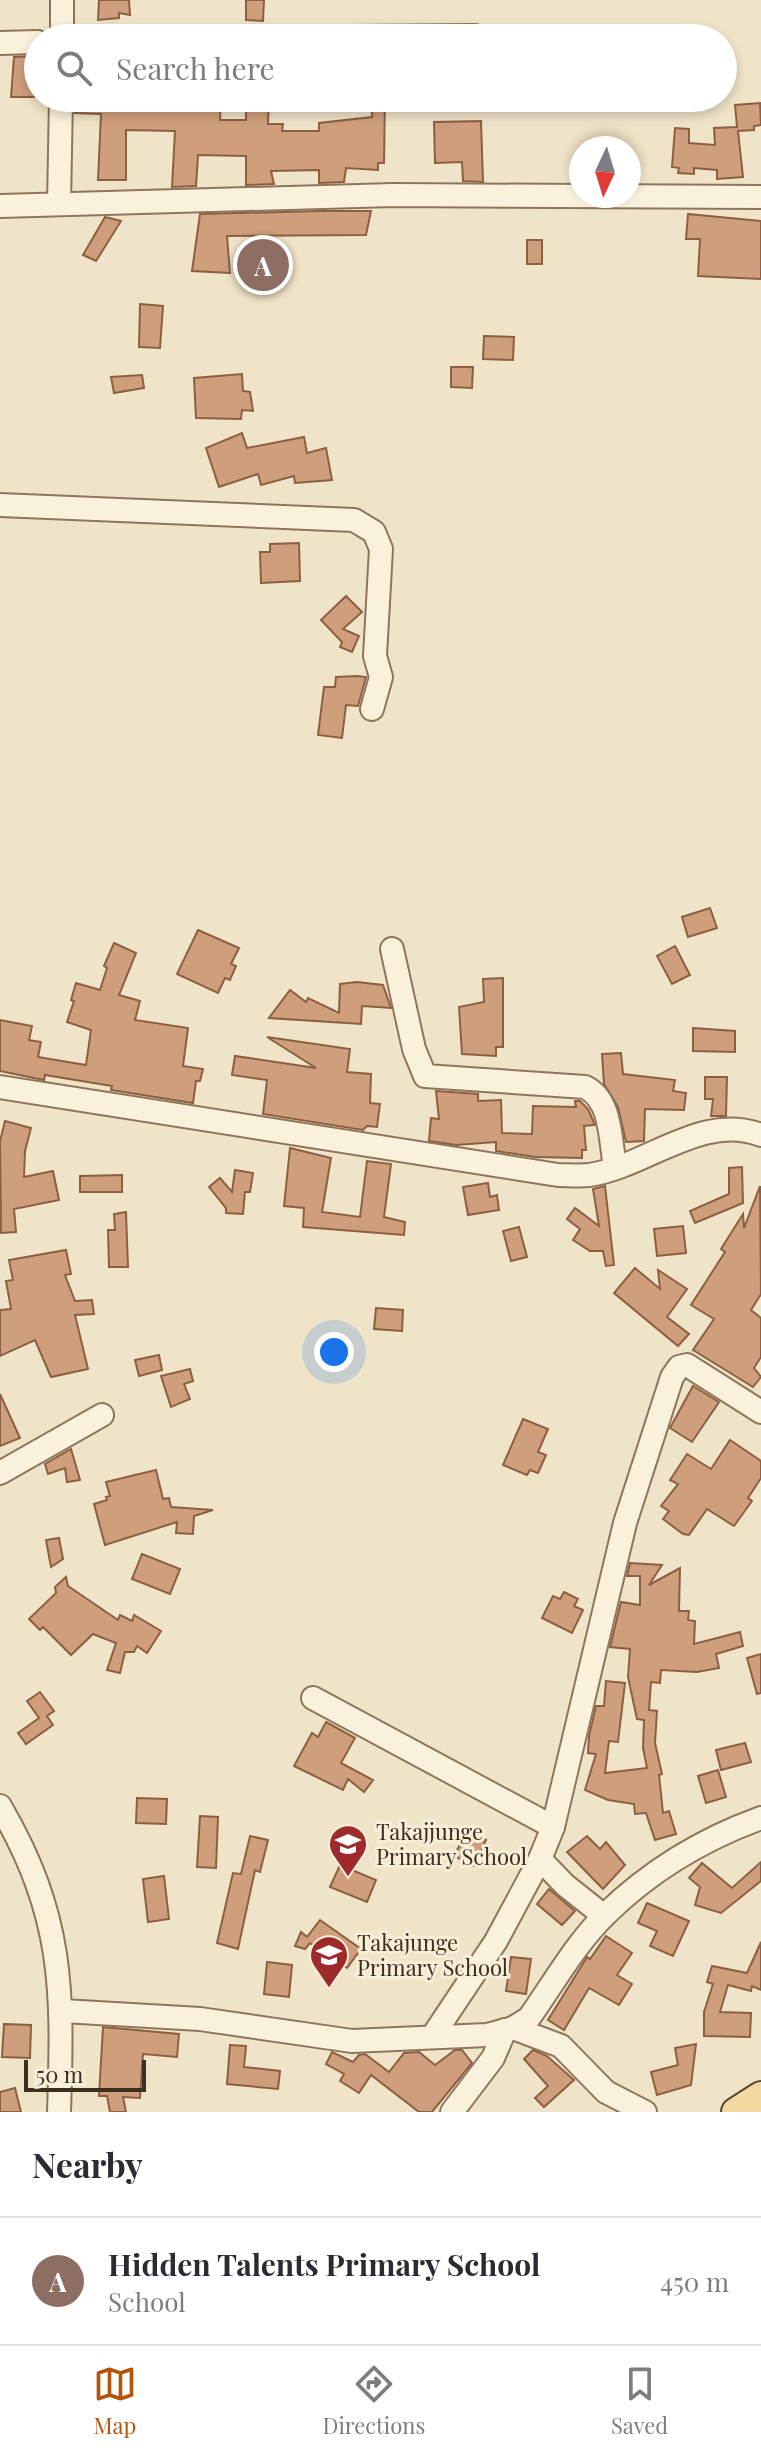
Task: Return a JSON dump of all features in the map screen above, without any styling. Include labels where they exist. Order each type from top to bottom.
[{"type":"main road","points":[[736,2112],[761,2096]]},
{"type":"street","points":[[62,0],[62,24]]},
{"type":"street","points":[[0,43],[24,42]]},
{"type":"street","points":[[59,204],[61,112]]},
{"type":"street","points":[[0,206],[393,195],[761,197]]},
{"type":"street","points":[[0,505],[354,520],[366,524],[374,532],[381,549],[375,656],[381,677],[372,709]]},
{"type":"street","points":[[392,949],[414,1049],[425,1076],[585,1087],[596,1092],[604,1104],[615,1167]]},
{"type":"street","points":[[0,1087],[558,1175],[590,1175],[705,1132],[748,1130],[761,1135]]},
{"type":"street","points":[[432,2037],[496,1941],[540,1859],[553,1827],[625,1523],[672,1377],[679,1367],[687,1365],[761,1412]]},
{"type":"street","points":[[0,1473],[102,1415]]},
{"type":"street","points":[[313,1698],[553,1827]]},
{"type":"street","points":[[0,1806],[19,1838],[44,1900],[58,1954],[63,2011],[59,2112]]},
{"type":"street","points":[[63,2011],[200,2019],[352,2041],[487,2035],[509,2029],[529,2018],[604,1916],[660,1868],[697,1846],[761,1818]]},
{"type":"street","points":[[540,1859],[565,1885],[604,1916]]},
{"type":"street","points":[[452,2112],[493,2058],[509,2029]]},
{"type":"street","points":[[509,2029],[561,2046],[606,2092],[645,2112]]},
{"type":"building","points":[[99,0],[129,0],[130,15],[119,13],[119,18],[98,20]]},
{"type":"building","points":[[246,0],[264,0],[263,21],[246,20]]},
{"type":"building","points":[[14,57],[24,57],[24,97],[11,97]]},
{"type":"building","points":[[760,103],[761,125],[754,126],[754,130],[738,131],[743,177],[717,179],[717,170],[694,168],[694,174],[678,173],[679,168],[672,167],[675,128],[689,129],[689,143],[715,145],[714,128],[737,127],[737,105]]},
{"type":"building","points":[[220,112],[220,120],[246,120],[246,112],[268,112],[268,124],[283,124],[282,131],[319,131],[319,123],[372,117],[372,112],[385,112],[384,163],[378,163],[378,170],[346,168],[344,182],[319,183],[319,170],[271,171],[274,184],[246,185],[246,156],[198,155],[196,186],[172,187],[175,131],[126,130],[126,180],[98,180],[101,114],[75,113]]},
{"type":"building","points":[[481,121],[483,182],[463,181],[462,162],[435,163],[434,122]]},
{"type":"building","points":[[371,211],[366,235],[227,236],[230,273],[192,271],[200,214]]},
{"type":"building","points":[[688,214],[761,221],[761,279],[698,276],[700,239],[686,239]]},
{"type":"building","points":[[105,217],[121,221],[96,261],[83,255]]},
{"type":"building","points":[[527,240],[542,240],[542,264],[527,264]]},
{"type":"building","points":[[140,304],[163,306],[160,348],[139,347]]},
{"type":"building","points":[[484,336],[514,337],[513,360],[483,359]]},
{"type":"building","points":[[451,367],[473,367],[472,388],[451,387]]},
{"type":"building","points":[[242,374],[243,391],[250,392],[253,411],[242,410],[241,419],[196,418],[194,378]]},
{"type":"building","points":[[142,375],[144,388],[114,393],[111,377]]},
{"type":"building","points":[[242,433],[247,448],[304,437],[307,453],[326,448],[332,480],[295,483],[294,476],[261,485],[258,474],[219,487],[206,448]]},
{"type":"building","points":[[299,543],[300,581],[261,583],[260,552],[270,552],[270,544]]},
{"type":"building","points":[[346,596],[362,612],[343,629],[359,636],[352,652],[340,647],[342,642],[321,620]]},
{"type":"building","points":[[336,677],[366,677],[358,706],[346,705],[342,738],[318,735],[324,687],[335,687]]},
{"type":"building","points":[[710,908],[717,928],[688,937],[682,917]]},
{"type":"building","points":[[198,930],[239,948],[231,964],[236,966],[230,980],[225,978],[218,993],[177,974]]},
{"type":"building","points":[[114,943],[136,953],[119,995],[140,1001],[135,1020],[188,1028],[183,1066],[203,1069],[200,1081],[196,1081],[193,1103],[111,1090],[112,1086],[45,1075],[44,1080],[0,1071],[0,1020],[32,1026],[29,1040],[41,1042],[38,1057],[86,1065],[91,1030],[67,1022],[74,1001],[71,1000],[76,983],[100,990],[107,968],[104,966]]},
{"type":"building","points":[[675,946],[690,975],[672,984],[657,956]]},
{"type":"building","points":[[503,978],[503,1047],[496,1047],[496,1056],[462,1054],[459,1007],[484,1002],[483,979]]},
{"type":"building","points":[[340,984],[383,985],[391,1008],[362,1006],[361,1024],[269,1018],[290,990],[306,1002],[308,998],[339,1013]]},
{"type":"building","points":[[693,1028],[735,1031],[735,1052],[693,1051]]},
{"type":"building","points":[[267,1037],[350,1049],[347,1072],[371,1074],[370,1103],[380,1104],[377,1127],[367,1126],[363,1130],[263,1114],[267,1080],[232,1075],[235,1056],[316,1068]]},
{"type":"building","points":[[621,1053],[623,1074],[675,1080],[673,1091],[686,1093],[684,1110],[645,1109],[644,1141],[626,1142],[618,1107],[604,1084],[602,1054]]},
{"type":"building","points":[[705,1077],[727,1077],[726,1116],[711,1116],[713,1099],[705,1099]]},
{"type":"building","points":[[436,1091],[478,1094],[478,1101],[501,1100],[502,1133],[532,1134],[533,1106],[576,1107],[575,1101],[580,1101],[588,1109],[595,1125],[584,1126],[586,1150],[582,1150],[582,1158],[535,1157],[496,1151],[496,1142],[456,1145],[429,1141],[431,1118],[439,1119]]},
{"type":"building","points":[[5,1121],[31,1128],[25,1151],[24,1177],[53,1171],[59,1200],[14,1209],[16,1232],[1,1233],[0,1141]]},
{"type":"building","points":[[290,1148],[331,1158],[322,1212],[360,1217],[367,1161],[391,1164],[384,1217],[405,1222],[404,1235],[303,1227],[304,1208],[284,1206]]},
{"type":"building","points":[[742,1167],[743,1203],[695,1223],[690,1211],[729,1194],[729,1168]]},
{"type":"building","points":[[235,1170],[253,1173],[250,1192],[245,1192],[243,1214],[226,1213],[226,1208],[209,1187],[220,1178],[232,1192]]},
{"type":"building","points":[[122,1175],[122,1192],[80,1192],[80,1176]]},
{"type":"building","points":[[488,1183],[490,1197],[497,1195],[499,1210],[468,1215],[463,1187]]},
{"type":"building","points":[[605,1186],[614,1265],[606,1266],[603,1251],[590,1251],[573,1240],[580,1229],[567,1219],[575,1208],[599,1226],[593,1189]]},
{"type":"building","points":[[760,1186],[761,1294],[751,1310],[761,1318],[761,1357],[754,1368],[761,1377],[753,1387],[693,1350],[714,1319],[691,1305],[725,1252],[721,1249],[743,1214],[744,1228]]},
{"type":"building","points":[[126,1212],[128,1267],[109,1267],[108,1230],[115,1230],[114,1214]]},
{"type":"building","points":[[683,1226],[686,1253],[657,1256],[654,1229]]},
{"type":"building","points":[[519,1227],[527,1257],[511,1261],[503,1231]]},
{"type":"building","points":[[66,1250],[71,1274],[65,1275],[75,1301],[92,1300],[94,1314],[75,1315],[88,1369],[51,1377],[35,1340],[0,1356],[0,1310],[11,1309],[6,1281],[13,1280],[9,1260]]},
{"type":"building","points":[[635,1268],[660,1289],[658,1270],[687,1289],[667,1317],[689,1334],[678,1346],[614,1293]]},
{"type":"building","points":[[376,1308],[403,1310],[402,1331],[374,1329]]},
{"type":"building","points":[[159,1355],[162,1370],[139,1376],[135,1360]]},
{"type":"building","points":[[190,1369],[193,1381],[184,1384],[190,1399],[171,1407],[161,1376]]},
{"type":"building","points":[[693,1386],[719,1402],[692,1442],[670,1428]]},
{"type":"building","points":[[0,1394],[20,1438],[0,1446]]},
{"type":"building","points":[[523,1419],[548,1429],[538,1452],[546,1455],[538,1473],[530,1470],[527,1475],[503,1465]]},
{"type":"building","points":[[730,1440],[761,1461],[761,1478],[748,1498],[752,1501],[734,1526],[707,1509],[689,1535],[683,1534],[663,1519],[669,1511],[661,1506],[678,1484],[670,1480],[687,1454],[711,1469]]},
{"type":"building","points":[[71,1449],[80,1480],[67,1482],[65,1468],[48,1474],[45,1464]]},
{"type":"building","points":[[156,1470],[163,1499],[169,1498],[171,1507],[213,1510],[194,1516],[193,1534],[176,1533],[177,1522],[105,1545],[94,1504],[110,1496],[106,1482]]},
{"type":"building","points":[[59,1538],[63,1559],[51,1567],[46,1540]]},
{"type":"building","points":[[142,1554],[180,1569],[170,1594],[132,1579]]},
{"type":"building","points":[[630,1563],[662,1565],[649,1585],[680,1568],[679,1611],[689,1611],[688,1620],[695,1621],[694,1644],[740,1632],[743,1646],[716,1654],[719,1668],[697,1672],[661,1670],[660,1683],[651,1682],[649,1710],[657,1711],[655,1743],[662,1774],[659,1775],[663,1813],[669,1811],[676,1834],[655,1840],[646,1813],[635,1814],[634,1804],[608,1800],[585,1790],[596,1754],[588,1753],[589,1736],[596,1706],[604,1706],[606,1681],[625,1683],[618,1742],[609,1741],[605,1773],[647,1768],[643,1748],[644,1720],[637,1719],[628,1677],[630,1649],[610,1647],[621,1602],[640,1605],[640,1576],[627,1576]]},
{"type":"building","points":[[66,1577],[68,1586],[118,1620],[120,1615],[132,1621],[134,1615],[161,1631],[147,1653],[137,1646],[134,1652],[125,1652],[120,1673],[107,1670],[116,1643],[93,1634],[71,1655],[43,1627],[40,1630],[29,1619],[56,1593],[55,1587]]},
{"type":"building","points":[[564,1592],[578,1599],[574,1606],[583,1610],[572,1633],[542,1618],[553,1596],[560,1599]]},
{"type":"building","points":[[761,1654],[761,1693],[757,1694],[747,1658]]},
{"type":"building","points":[[40,1692],[54,1711],[47,1716],[53,1725],[26,1744],[18,1733],[39,1718],[27,1701]]},
{"type":"building","points":[[326,1722],[355,1738],[341,1763],[373,1780],[364,1792],[348,1779],[343,1790],[294,1766],[312,1733],[318,1737]]},
{"type":"building","points":[[745,1743],[751,1762],[721,1770],[716,1750]]},
{"type":"building","points":[[718,1770],[726,1797],[706,1803],[698,1776]]},
{"type":"building","points":[[137,1798],[167,1799],[166,1824],[136,1823]]},
{"type":"building","points":[[200,1816],[218,1817],[216,1868],[197,1867]]},
{"type":"building","points":[[467,1831],[486,1840],[474,1866],[454,1856]]},
{"type":"building","points":[[250,1836],[268,1840],[260,1872],[255,1870],[238,1949],[217,1943],[233,1873],[241,1874]]},
{"type":"building","points":[[587,1836],[600,1849],[606,1842],[625,1865],[603,1889],[567,1852]]},
{"type":"building","points":[[761,1862],[761,1881],[721,1913],[695,1905],[700,1887],[689,1878],[702,1863],[732,1888]]},
{"type":"building","points":[[340,1865],[376,1880],[367,1902],[330,1887]]},
{"type":"building","points":[[164,1876],[169,1919],[148,1922],[143,1879]]},
{"type":"building","points":[[549,1889],[575,1911],[562,1925],[537,1904]]},
{"type":"building","points":[[647,1903],[689,1921],[673,1956],[650,1946],[657,1931],[638,1923]]},
{"type":"building","points":[[320,1920],[361,1949],[347,1968],[310,1943],[305,1949],[295,1946],[301,1932],[307,1937]]},
{"type":"building","points":[[606,1936],[632,1953],[617,1975],[632,1984],[619,2005],[589,1988],[564,2030],[548,2020],[587,1957],[590,1959]]},
{"type":"building","points":[[761,1942],[761,1990],[752,1986],[751,1991],[728,1985],[720,2012],[751,2013],[750,2037],[704,2036],[704,2012],[713,1984],[707,1982],[712,1966],[747,1973]]},
{"type":"building","points":[[511,1957],[531,1959],[526,1994],[506,1991]]},
{"type":"building","points":[[267,1962],[292,1965],[289,1997],[264,1994]]},
{"type":"building","points":[[4,2024],[31,2025],[30,2058],[2,2057]]},
{"type":"building","points":[[103,2027],[179,2034],[177,2057],[143,2054],[140,2098],[123,2097],[126,2112],[110,2112],[107,2096],[99,2096]]},
{"type":"building","points":[[696,2044],[691,2085],[657,2095],[651,2072],[678,2065],[675,2048]]},
{"type":"building","points":[[230,2045],[246,2046],[244,2067],[280,2071],[278,2089],[227,2084]]},
{"type":"building","points":[[455,2050],[462,2050],[472,2063],[432,2112],[419,2112],[371,2075],[359,2093],[340,2081],[344,2074],[326,2064],[332,2052],[353,2062],[359,2055],[365,2054],[389,2072],[404,2053],[419,2052],[435,2065]]},
{"type":"building","points":[[533,2050],[547,2056],[574,2080],[544,2107],[535,2098],[548,2086],[524,2059]]},
{"type":"building","points":[[15,2088],[21,2112],[0,2112],[0,2092]]},
{"type":"place","name":"Hidden Talents Primary School","points":[[263,265]]},
{"type":"place","name":"Takajjunge Primary School","points":[[348,1878]]},
{"type":"place","name":"Takajunge Primary School","points":[[329,1989]]}]
